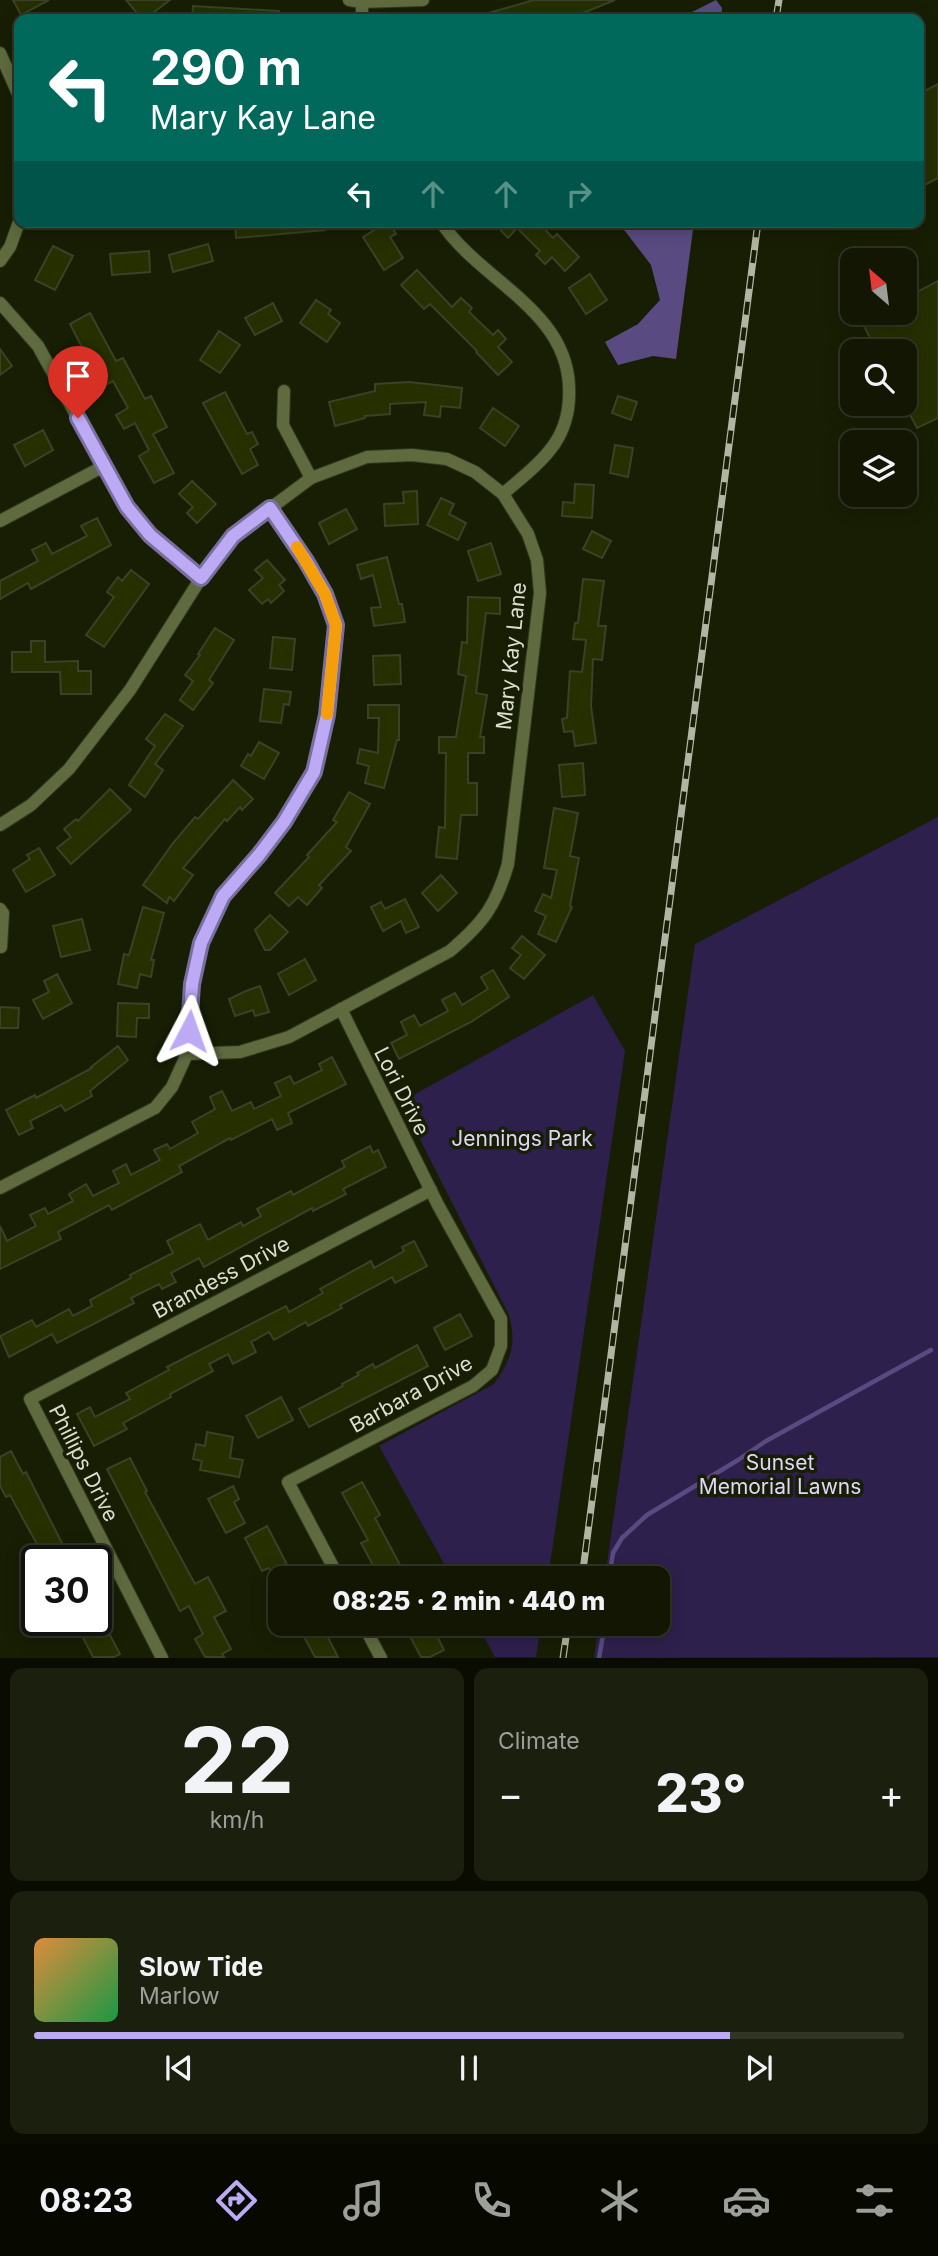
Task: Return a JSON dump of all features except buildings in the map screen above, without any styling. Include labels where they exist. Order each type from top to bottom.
[{"type":"street","points":[[349,0],[423,0]]},
{"type":"street","points":[[362,2],[362,14]]},
{"type":"street","points":[[0,53],[14,85]]},
{"type":"street","points":[[0,261],[10,247],[17,228]]},
{"type":"street","points":[[447,228],[465,250],[539,317],[558,342],[569,370],[570,403],[562,436],[539,463],[503,494]]},
{"type":"street","points":[[0,303],[38,346],[127,507],[150,535],[201,578]]},
{"type":"street","points":[[284,391],[283,425],[311,478]]},
{"type":"street","name":"Mary Kay Lane","points":[[0,825],[31,805],[69,769],[131,690],[201,578],[233,536],[311,478],[367,457],[412,454],[447,459],[475,471],[503,494],[528,534],[537,559],[540,593],[508,864],[500,892],[472,932],[450,951],[289,1037],[240,1052],[187,1054]]},
{"type":"street","points":[[0,521],[104,466]]},
{"type":"street","points":[[0,1188],[155,1108],[172,1087],[187,1054],[192,984],[201,943],[223,896],[284,822],[314,772],[327,715],[336,625],[325,594],[313,572],[270,508]]},
{"type":"street","points":[[0,909],[3,913],[1,947]]},
{"type":"street","name":"Lori Drive","points":[[341,1009],[430,1189],[474,1269]]},
{"type":"street","name":"Brandess Drive","points":[[30,1399],[430,1189]]},
{"type":"street","name":"Barbara Drive","points":[[333,1566],[288,1482],[473,1386],[492,1370],[501,1346],[501,1319],[474,1269]]},
{"type":"street","name":"Phillips Drive","points":[[30,1399],[162,1657]]},
{"type":"street","points":[[370,1636],[381,1657]]},
{"type":"green space","name":"Sunset Memorial Lawns","points":[[938,817],[938,1657],[594,1658],[597,1636],[670,1636],[670,1566],[607,1566],[695,944]]},
{"type":"green space","name":"Jennings Park","points":[[593,995],[625,1051],[550,1566],[445,1566],[379,1446],[494,1384],[505,1367],[512,1343],[509,1315],[401,1102]]},
{"type":"green space","points":[[484,1636],[539,1636],[536,1657],[495,1657]]},
{"type":"shaded area","points":[[716,0],[722,8],[721,14],[688,14]]},
{"type":"shaded area","points":[[621,228],[693,228],[676,359],[653,356],[618,365],[605,342],[638,324],[660,300],[651,265]]},
{"type":"waterway","points":[[611,1566],[613,1553],[622,1538],[647,1515],[766,1441],[931,1350]]},
{"type":"waterway","points":[[599,1658],[603,1636]]},
{"type":"railway","points":[[777,14],[779,0]]},
{"type":"railway","points":[[584,1566],[757,228]]},
{"type":"railway","points":[[563,1658],[566,1636]]},
{"type":"slow traffic","points":[[297,547],[325,594],[336,625],[327,714]]},
{"type":"route","points":[[78,418],[127,507],[150,535],[201,578],[233,536],[270,508],[325,594],[336,625],[327,715],[314,772],[284,822],[223,896],[201,943],[192,984],[189,1031]]}]
